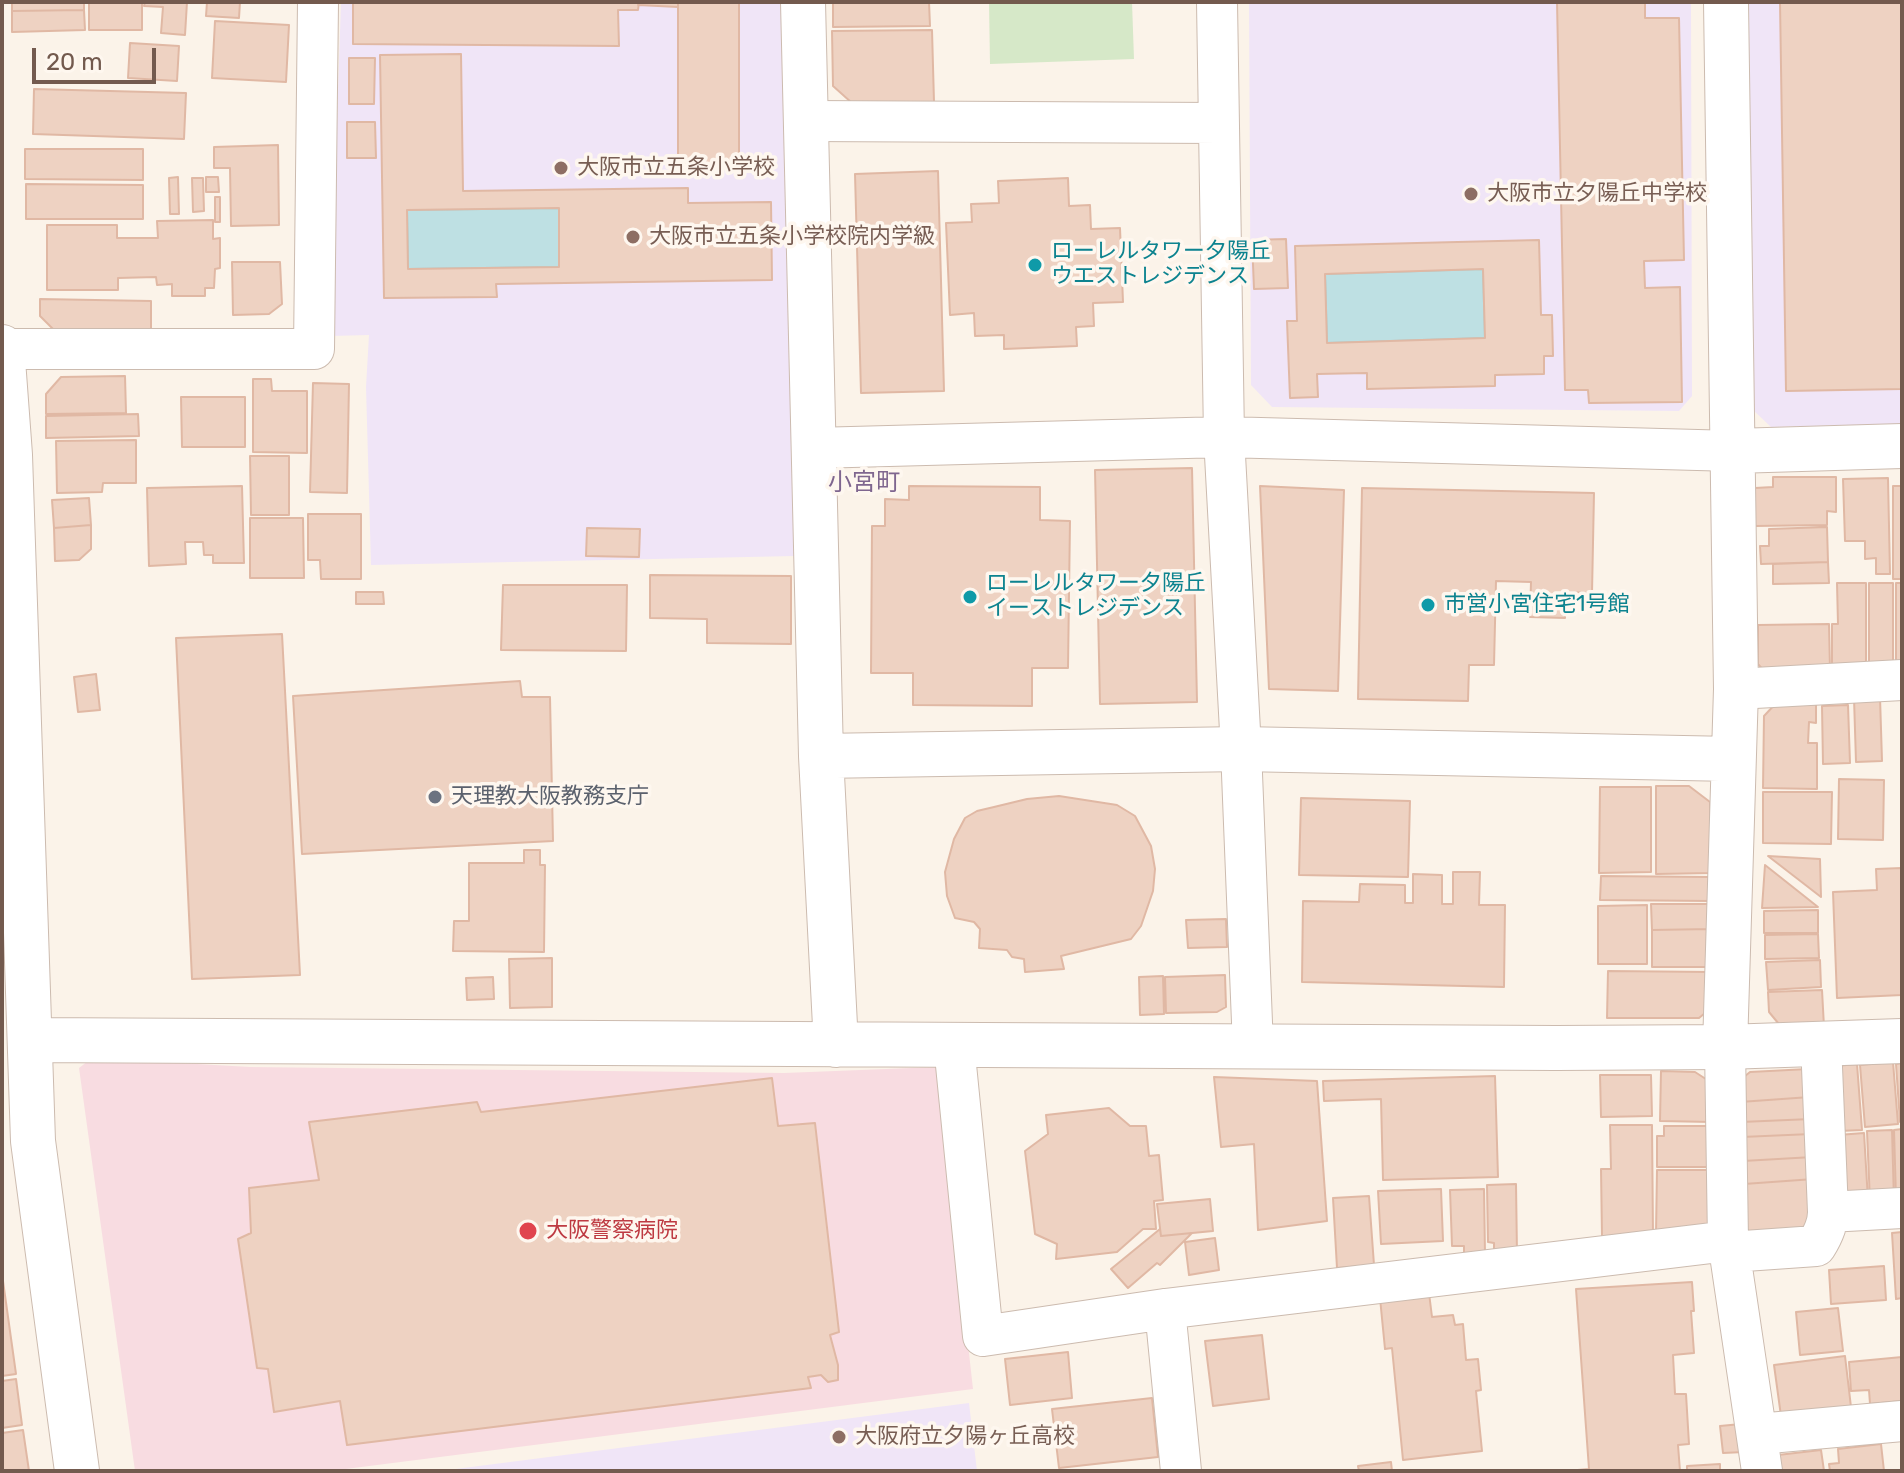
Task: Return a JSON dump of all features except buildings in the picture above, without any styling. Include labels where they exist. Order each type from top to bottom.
[{"type":"street","points":[[77,1471],[17,1143],[30,1040],[11,766],[2,348],[314,349],[318,2]]},
{"type":"street","points":[[803,2],[821,756],[836,1045]]},
{"type":"street","points":[[1217,2],[1224,437],[1253,1047]]},
{"type":"street","points":[[1726,2],[1736,689],[1725,1047],[1729,1246],[1760,1453],[1902,1421]]},
{"type":"street","points":[[808,121],[1219,123]]},
{"type":"street","points":[[814,448],[1224,437],[1734,451],[1902,446]]},
{"type":"street","points":[[1736,689],[1902,680]]},
{"type":"street","points":[[821,756],[1241,749],[1732,759]]},
{"type":"street","points":[[30,1040],[1253,1047],[1725,1047],[1902,1041]]},
{"type":"street","points":[[954,1045],[983,1336],[1165,1309],[1729,1246],[1816,1246],[1828,1221],[1821,1043]]},
{"type":"street","points":[[1828,1212],[1902,1208]]},
{"type":"street","points":[[1165,1309],[1181,1471]]},
{"type":"shaded area","name":"大阪市立五条小学校","points":[[341,2],[782,2],[795,556],[371,565],[366,387],[369,335],[330,336]]},
{"type":"shaded area","name":"大阪市立夕陽丘中学校","points":[[1249,2],[1691,2],[1692,396],[1679,411],[1272,407],[1251,385]]},
{"type":"shaded area","points":[[1745,2],[1902,2],[1902,424],[1771,427],[1752,409]]},
{"type":"shaded area","name":"大阪警察病院","points":[[92,1058],[250,1067],[784,1073],[937,1067],[973,1389],[330,1471],[135,1471],[79,1068]]},
{"type":"shaded area","name":"大阪府立夕陽ヶ丘高校","points":[[969,1403],[977,1471],[440,1471]]},
{"type":"green space","points":[[989,2],[1132,2],[1134,59],[990,64]]},
{"type":"water","points":[[559,208],[559,267],[408,269],[407,210]]},
{"type":"water","points":[[1483,269],[1485,338],[1327,343],[1325,274]]},
{"type":"place","name":"大阪市立五条小学校","points":[[561,168]]},
{"type":"place","name":"大阪市立夕陽丘中学校","points":[[1471,194]]},
{"type":"place","name":"大阪市立五条小学校院内学級","points":[[633,237]]},
{"type":"place","name":"ローレルタワー夕陽丘 ウエストレジデンス","points":[[1035,265]]},
{"type":"place","name":"ローレルタワー夕陽丘 イーストレジデンス","points":[[970,597]]},
{"type":"place","name":"市営小宮住宅1号館","points":[[1428,605]]},
{"type":"place","name":"天理教大阪教務支庁","points":[[435,797]]},
{"type":"place","name":"大阪警察病院","points":[[528,1231]]},
{"type":"place","name":"大阪府立夕陽ヶ丘高校","points":[[839,1437]]},
{"type":"district","name":"小宮町","points":[[864,483]]}]
